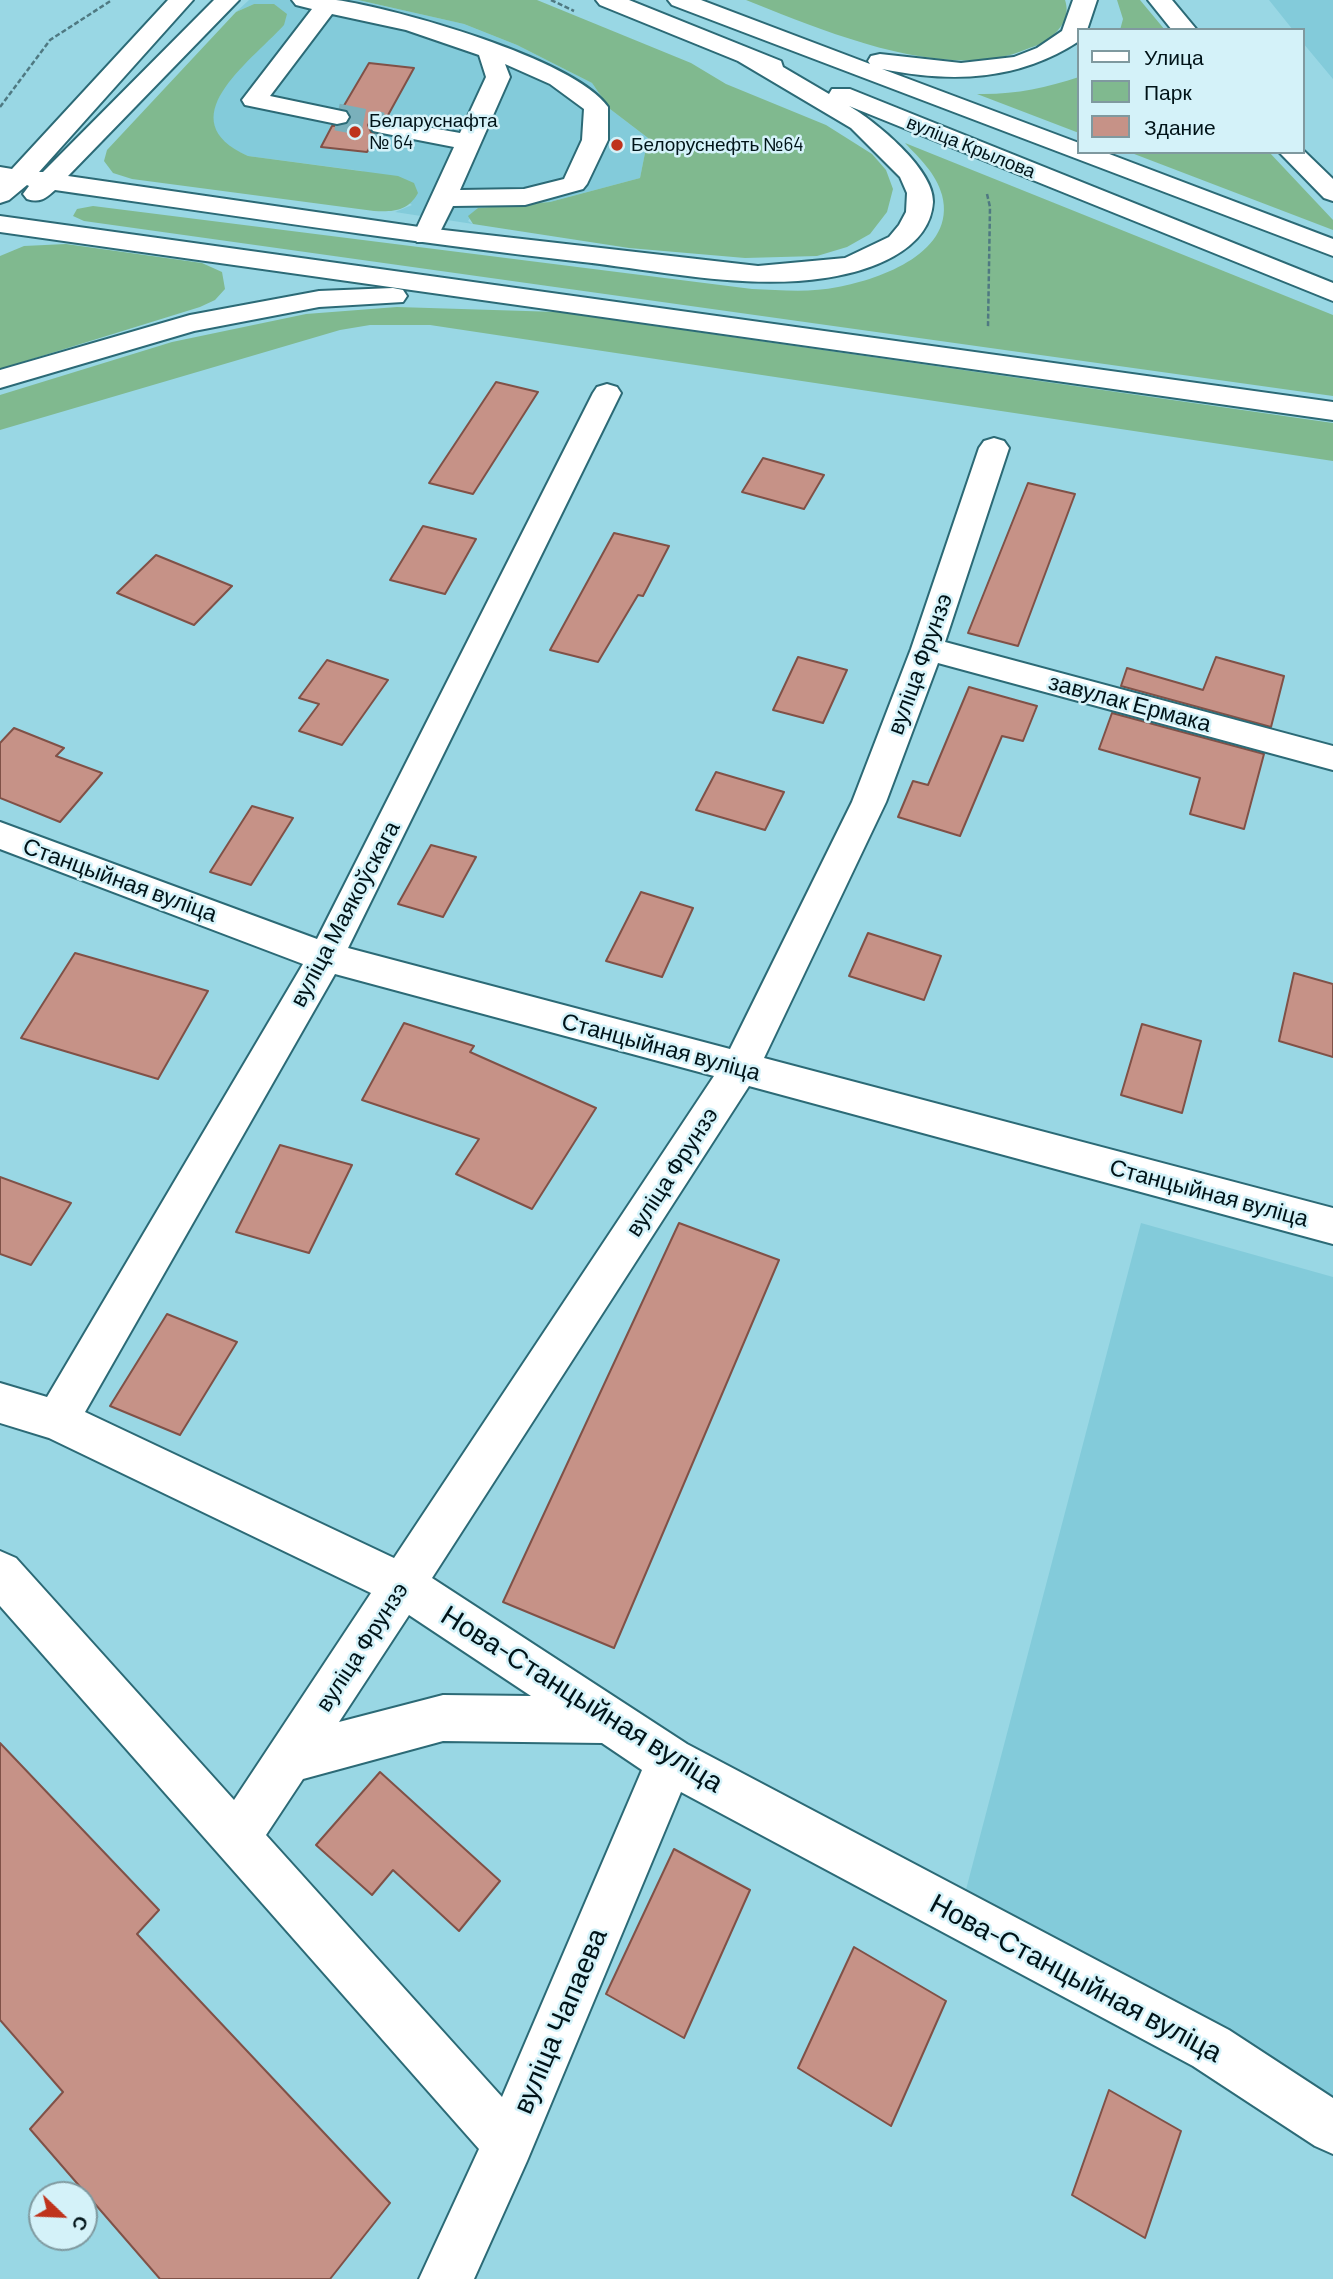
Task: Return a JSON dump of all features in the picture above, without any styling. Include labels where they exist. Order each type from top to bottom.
[{"type":"main road","points":[[0,195],[11,176],[181,0]]},
{"type":"main road","points":[[1,224],[50,183],[227,0]]},
{"type":"main road","name":"вуліца Крылова","points":[[608,0],[1333,293]]},
{"type":"main road","name":"вуліца Крылова","points":[[680,0],[1078,152]]},
{"type":"main road","points":[[773,36],[892,64],[973,71],[1040,55],[1073,35],[1085,0]]},
{"type":"main road","points":[[1160,0],[1183,28]]},
{"type":"main road","points":[[337,117],[254,100],[315,3],[413,25],[532,63],[566,80],[596,107],[595,140],[574,184],[525,197],[443,198]]},
{"type":"main road","points":[[426,236],[498,78],[489,51]]},
{"type":"main road","points":[[11,176],[426,236],[758,274],[853,264],[898,243],[911,228],[919,212],[920,193],[911,174],[860,123],[747,57]]},
{"type":"main road","points":[[382,126],[468,142]]},
{"type":"main road","name":"вуліца Крылова","points":[[1084,154],[1333,248]]},
{"type":"main road","points":[[1293,154],[1333,193]]},
{"type":"main road","points":[[1,224],[1333,411]]},
{"type":"main road","points":[[0,379],[190,323],[318,299],[498,292]]},
{"type":"main road","name":"вуліца Маякоўскага","points":[[57,1420],[326,957],[607,393]]},
{"type":"main road","name":"вуліца Фрунзэ","points":[[237,1838],[740,1068],[869,802],[927,649],[994,448]]},
{"type":"main road","name":"завулак Ермака","points":[[927,649],[1333,758]]},
{"type":"main road","name":"Станцыйная вуліца","points":[[0,835],[326,957],[1333,1226]]},
{"type":"main road","name":"Нова-Станцыйная вуліца","points":[[0,1403],[57,1420],[402,1586],[670,1761],[1211,2048],[1333,2128]]},
{"type":"main road","points":[[0,1573],[509,2143]]},
{"type":"main road","points":[[289,1759],[443,1718],[608,1720]]},
{"type":"main road","name":"вуліца Чапаева","points":[[446,2279],[509,2143],[670,1761]]},
{"type":"path","points":[[0,107],[50,40],[112,0]]},
{"type":"path","points":[[988,363],[990,207]]},
{"type":"shaded area","points":[[249,0],[358,0],[464,24],[517,45],[592,83],[610,109],[648,138],[640,178],[550,202],[478,208],[468,221],[473,224],[395,212],[412,205],[362,171],[248,156],[226,146],[215,132],[211,111],[222,92],[254,4],[236,12]]},
{"type":"shaded area","points":[[1269,0],[1333,0],[1333,79],[1305,45],[1305,28],[1291,28]]},
{"type":"shaded area","points":[[1141,1223],[1333,1277],[1333,2118],[963,1901]]},
{"type":"green space","points":[[358,0],[537,0],[691,63],[726,84],[826,125],[872,154],[886,170],[893,189],[887,212],[870,234],[847,247],[817,256],[745,258],[629,248],[473,224],[468,216],[478,208],[550,202],[640,178],[648,138],[610,109],[592,83],[517,45],[464,24]]},
{"type":"green space","points":[[746,0],[1065,0],[1067,11],[1059,29],[1040,44],[995,58],[960,60],[923,57],[885,49],[847,38]]},
{"type":"green space","points":[[1117,0],[1140,0],[1163,28],[1121,28],[1123,19]]},
{"type":"green space","points":[[254,4],[274,4],[287,14],[284,25],[222,92],[215,109],[215,126],[225,142],[248,156],[398,176],[414,183],[418,193],[410,204],[394,210],[374,211],[132,179],[113,173],[104,161],[107,150],[236,12]]},
{"type":"green space","points":[[1078,77],[1078,133],[977,94],[1029,90]]},
{"type":"green space","points":[[905,143],[1333,315],[1333,396],[84,221],[73,216],[77,209],[93,206],[752,289],[817,290],[855,283],[894,269],[927,247],[938,232],[944,215],[942,195],[936,180]]},
{"type":"green space","points":[[1134,154],[1271,154],[1333,220],[1333,230]]},
{"type":"green space","points":[[66,244],[202,263],[222,272],[225,289],[215,300],[200,307],[0,369],[0,256],[24,246]]},
{"type":"green space","points":[[397,307],[558,312],[1333,423],[1333,461],[430,325],[370,325],[340,330],[0,430],[0,395],[172,342],[306,314]]},
{"type":"building","points":[[369,63],[414,68],[387,117],[372,118],[368,125],[371,132],[377,135],[367,152],[321,147],[332,126],[347,125],[351,118],[348,111],[342,109]]},
{"type":"building","points":[[496,382],[538,392],[473,494],[429,483]]},
{"type":"building","points":[[763,458],[824,475],[804,509],[742,492]]},
{"type":"building","points":[[1028,483],[1075,494],[1018,646],[968,633]]},
{"type":"building","points":[[423,526],[476,539],[445,594],[390,580]]},
{"type":"building","points":[[614,533],[669,546],[643,596],[638,595],[598,662],[550,650]]},
{"type":"building","points":[[156,555],[232,586],[194,625],[117,593]]},
{"type":"building","points":[[798,657],[847,670],[823,723],[773,710]]},
{"type":"building","points":[[1216,657],[1284,676],[1271,727],[1121,686],[1127,668],[1203,690]]},
{"type":"building","points":[[327,660],[388,680],[342,745],[299,731],[319,704],[299,698]]},
{"type":"building","points":[[969,687],[1037,706],[1023,741],[1002,736],[960,836],[898,817],[913,781],[928,785]]},
{"type":"building","points":[[1112,713],[1264,754],[1244,829],[1190,814],[1200,778],[1099,749]]},
{"type":"building","points":[[14,728],[64,748],[56,756],[102,773],[60,822],[0,798],[0,743]]},
{"type":"building","points":[[716,772],[784,792],[765,830],[696,810]]},
{"type":"building","points":[[252,806],[293,818],[251,885],[210,872]]},
{"type":"building","points":[[431,845],[476,857],[443,917],[398,904]]},
{"type":"building","points":[[641,892],[693,908],[662,977],[606,961]]},
{"type":"building","points":[[868,933],[941,956],[924,1000],[849,976]]},
{"type":"building","points":[[75,953],[208,991],[158,1079],[21,1038]]},
{"type":"building","points":[[1294,973],[1333,984],[1333,1057],[1279,1041]]},
{"type":"building","points":[[404,1023],[474,1046],[470,1052],[596,1108],[532,1209],[456,1174],[479,1139],[362,1100]]},
{"type":"building","points":[[1142,1024],[1201,1041],[1182,1113],[1121,1095]]},
{"type":"building","points":[[280,1145],[352,1165],[309,1253],[236,1232]]},
{"type":"building","points":[[0,1177],[71,1203],[31,1265],[0,1254]]},
{"type":"building","points":[[679,1223],[779,1260],[614,1648],[503,1602]]},
{"type":"building","points":[[167,1314],[237,1342],[180,1435],[110,1406]]},
{"type":"building","points":[[0,1743],[159,1910],[137,1934],[390,2203],[330,2279],[160,2279],[98,2207],[98,2181],[75,2181],[30,2129],[63,2092],[0,2020]]},
{"type":"building","points":[[380,1772],[500,1881],[459,1931],[393,1870],[372,1895],[316,1845]]},
{"type":"building","points":[[674,1849],[750,1890],[684,2038],[606,1994]]},
{"type":"building","points":[[854,1947],[946,2001],[891,2126],[798,2068]]},
{"type":"building","points":[[1109,2090],[1181,2131],[1145,2238],[1072,2195]]},
{"type":"tunnel","points":[[337,117],[382,126]]},
{"type":"place","name":"Беларуснафта № 64","points":[[355,132]]},
{"type":"place","name":"Белоруснефть №64","points":[[617,145]]}]
